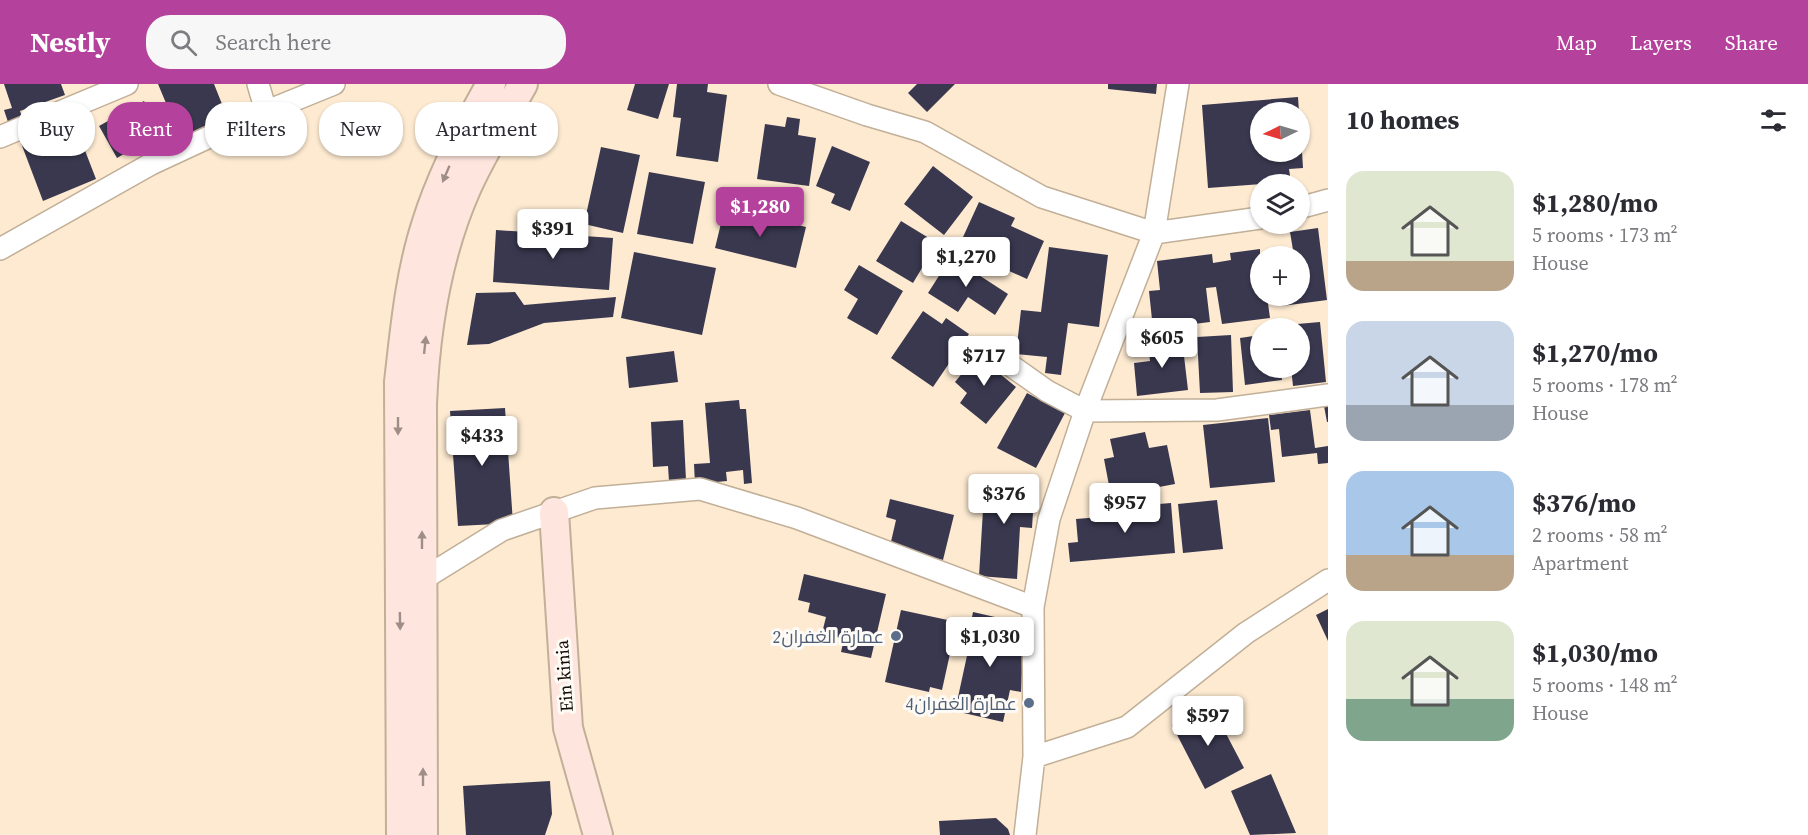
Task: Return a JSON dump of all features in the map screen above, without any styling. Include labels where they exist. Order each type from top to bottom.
[{"type":"main road","points":[[401,835],[399,382],[405,327],[427,223],[465,132],[491,84]]},
{"type":"main road","points":[[423,835],[422,404],[424,345],[433,296],[466,189],[523,84]]},
{"type":"main road","name":"Ein kinia","points":[[554,512],[568,728],[598,835]]},
{"type":"street","points":[[0,137],[127,84]]},
{"type":"street","points":[[258,84],[263,102]]},
{"type":"street","points":[[289,102],[334,84]]},
{"type":"street","points":[[779,84],[867,115],[925,132],[1042,197],[1154,232],[1250,219]]},
{"type":"street","points":[[1025,835],[1034,757],[1033,607],[1049,519],[1085,411],[1154,232],[1178,84]]},
{"type":"street","points":[[0,249],[151,164],[205,139]]},
{"type":"street","points":[[1310,205],[1328,200]]},
{"type":"street","points":[[996,355],[1047,391],[1085,411],[1217,410],[1328,395]]},
{"type":"street","points":[[423,579],[502,530],[595,498],[700,489],[797,518],[1033,607]]},
{"type":"street","points":[[1034,757],[1127,727],[1246,633],[1328,580]]},
{"type":"building","points":[[4,84],[61,84],[65,95],[45,102],[18,102],[18,122],[9,125],[4,110],[12,108]]},
{"type":"building","points":[[158,84],[214,84],[221,102],[205,102],[205,129],[193,134],[193,102],[166,102]]},
{"type":"building","points":[[635,84],[669,84],[658,119],[627,110]]},
{"type":"building","points":[[677,84],[708,84],[707,92],[727,95],[718,162],[676,156],[681,118],[673,117]]},
{"type":"building","points":[[917,84],[955,84],[927,112],[908,93]]},
{"type":"building","points":[[1108,84],[1157,84],[1156,94],[1108,89]]},
{"type":"building","points":[[1298,97],[1298,102],[1250,102],[1250,162],[1303,162],[1303,168],[1289,169],[1290,174],[1250,174],[1250,185],[1208,188],[1202,105]]},
{"type":"building","points":[[787,117],[800,119],[798,135],[816,138],[809,186],[757,179],[765,124],[785,127]]},
{"type":"building","points":[[107,122],[107,140],[99,126]]},
{"type":"building","points":[[832,146],[870,162],[850,211],[831,203],[835,194],[816,186]]},
{"type":"building","points":[[601,147],[640,155],[623,233],[584,224]]},
{"type":"building","points":[[26,156],[87,156],[96,179],[43,201]]},
{"type":"building","points":[[933,166],[973,197],[944,235],[904,204]]},
{"type":"building","points":[[649,172],[705,182],[693,244],[637,234]]},
{"type":"building","points":[[979,202],[1015,218],[1011,226],[1044,241],[1027,279],[958,248]]},
{"type":"building","points":[[725,207],[806,227],[796,268],[715,248]]},
{"type":"building","points":[[901,221],[937,243],[913,283],[876,261]]},
{"type":"building","points":[[1318,228],[1327,300],[1310,302],[1310,246],[1292,246],[1290,234],[1310,234],[1310,229]]},
{"type":"building","points":[[496,230],[613,238],[609,290],[493,282]]},
{"type":"building","points":[[1049,247],[1108,255],[1099,327],[1068,323],[1061,375],[1045,373],[1047,357],[1016,354],[1021,310],[1041,312]]},
{"type":"building","points":[[1250,250],[1250,306],[1268,306],[1270,318],[1250,318],[1250,320],[1222,324],[1216,287],[1206,288],[1210,322],[1153,329],[1149,291],[1160,290],[1157,261],[1212,254],[1213,263],[1231,260],[1230,253]]},
{"type":"building","points":[[634,252],[716,268],[702,335],[621,318]]},
{"type":"building","points":[[951,257],[1008,294],[995,315],[968,297],[958,312],[928,293]]},
{"type":"building","points":[[859,265],[903,291],[877,335],[847,318],[858,299],[844,290]]},
{"type":"building","points":[[515,292],[524,305],[616,297],[613,317],[544,323],[489,344],[467,345],[476,293]]},
{"type":"building","points":[[923,311],[942,324],[946,318],[969,334],[933,387],[891,358]]},
{"type":"building","points":[[1320,322],[1326,382],[1293,386],[1292,378],[1310,378],[1310,323]]},
{"type":"building","points":[[1231,335],[1233,392],[1200,393],[1197,337]]},
{"type":"building","points":[[1250,336],[1250,378],[1282,378],[1282,380],[1245,385],[1240,338]]},
{"type":"building","points":[[1182,339],[1188,390],[1137,396],[1134,363],[1150,361],[1148,343]]},
{"type":"building","points":[[981,350],[998,364],[994,369],[1016,387],[986,424],[960,403],[967,393],[955,382]]},
{"type":"building","points":[[674,351],[678,382],[629,388],[626,357]]},
{"type":"building","points":[[1027,393],[1065,413],[1036,468],[997,448]]},
{"type":"building","points":[[739,400],[740,409],[746,409],[752,483],[744,484],[743,470],[726,472],[727,481],[695,484],[694,464],[710,463],[705,403]]},
{"type":"building","points":[[1328,405],[1328,422],[1327,422],[1324,406]]},
{"type":"building","points":[[505,408],[513,523],[458,526],[450,411]]},
{"type":"building","points":[[1310,410],[1315,448],[1328,446],[1328,463],[1318,464],[1317,453],[1282,457],[1279,429],[1271,430],[1269,415]]},
{"type":"building","points":[[1268,418],[1275,482],[1210,488],[1203,425]]},
{"type":"building","points":[[683,420],[686,480],[669,481],[668,466],[653,467],[651,422]]},
{"type":"building","points":[[1145,432],[1149,448],[1167,445],[1175,484],[1111,496],[1104,459],[1114,457],[1110,439]]},
{"type":"building","points":[[985,477],[1035,480],[1032,528],[1020,527],[1017,579],[979,576]]},
{"type":"building","points":[[890,499],[954,515],[943,560],[890,546],[896,520],[886,517]]},
{"type":"building","points":[[1217,500],[1223,549],[1183,553],[1178,504]]},
{"type":"building","points":[[1171,503],[1175,553],[1070,562],[1068,543],[1078,542],[1076,519],[1124,515],[1123,507]]},
{"type":"building","points":[[804,574],[886,594],[871,658],[841,652],[844,639],[822,633],[826,617],[808,612],[810,603],[798,600]]},
{"type":"building","points":[[1328,609],[1328,641],[1316,615]]},
{"type":"building","points":[[901,610],[957,622],[942,690],[930,687],[929,692],[885,682]]},
{"type":"building","points":[[973,612],[1008,620],[1023,652],[1021,692],[1010,690],[1003,722],[955,711],[968,651],[960,649],[965,627],[970,628]]},
{"type":"building","points":[[1211,705],[1244,768],[1205,789],[1172,725]]},
{"type":"building","points":[[1271,774],[1296,833],[1250,835],[1231,791]]},
{"type":"building","points":[[550,781],[552,814],[545,835],[466,835],[463,786]]},
{"type":"building","points":[[996,818],[1008,829],[1010,835],[940,835],[939,821]]},
{"type":"place","name":"عمارة الغفران2","points":[[896,636]]},
{"type":"place","name":"عمارة الغفران4","points":[[1029,703]]}]
